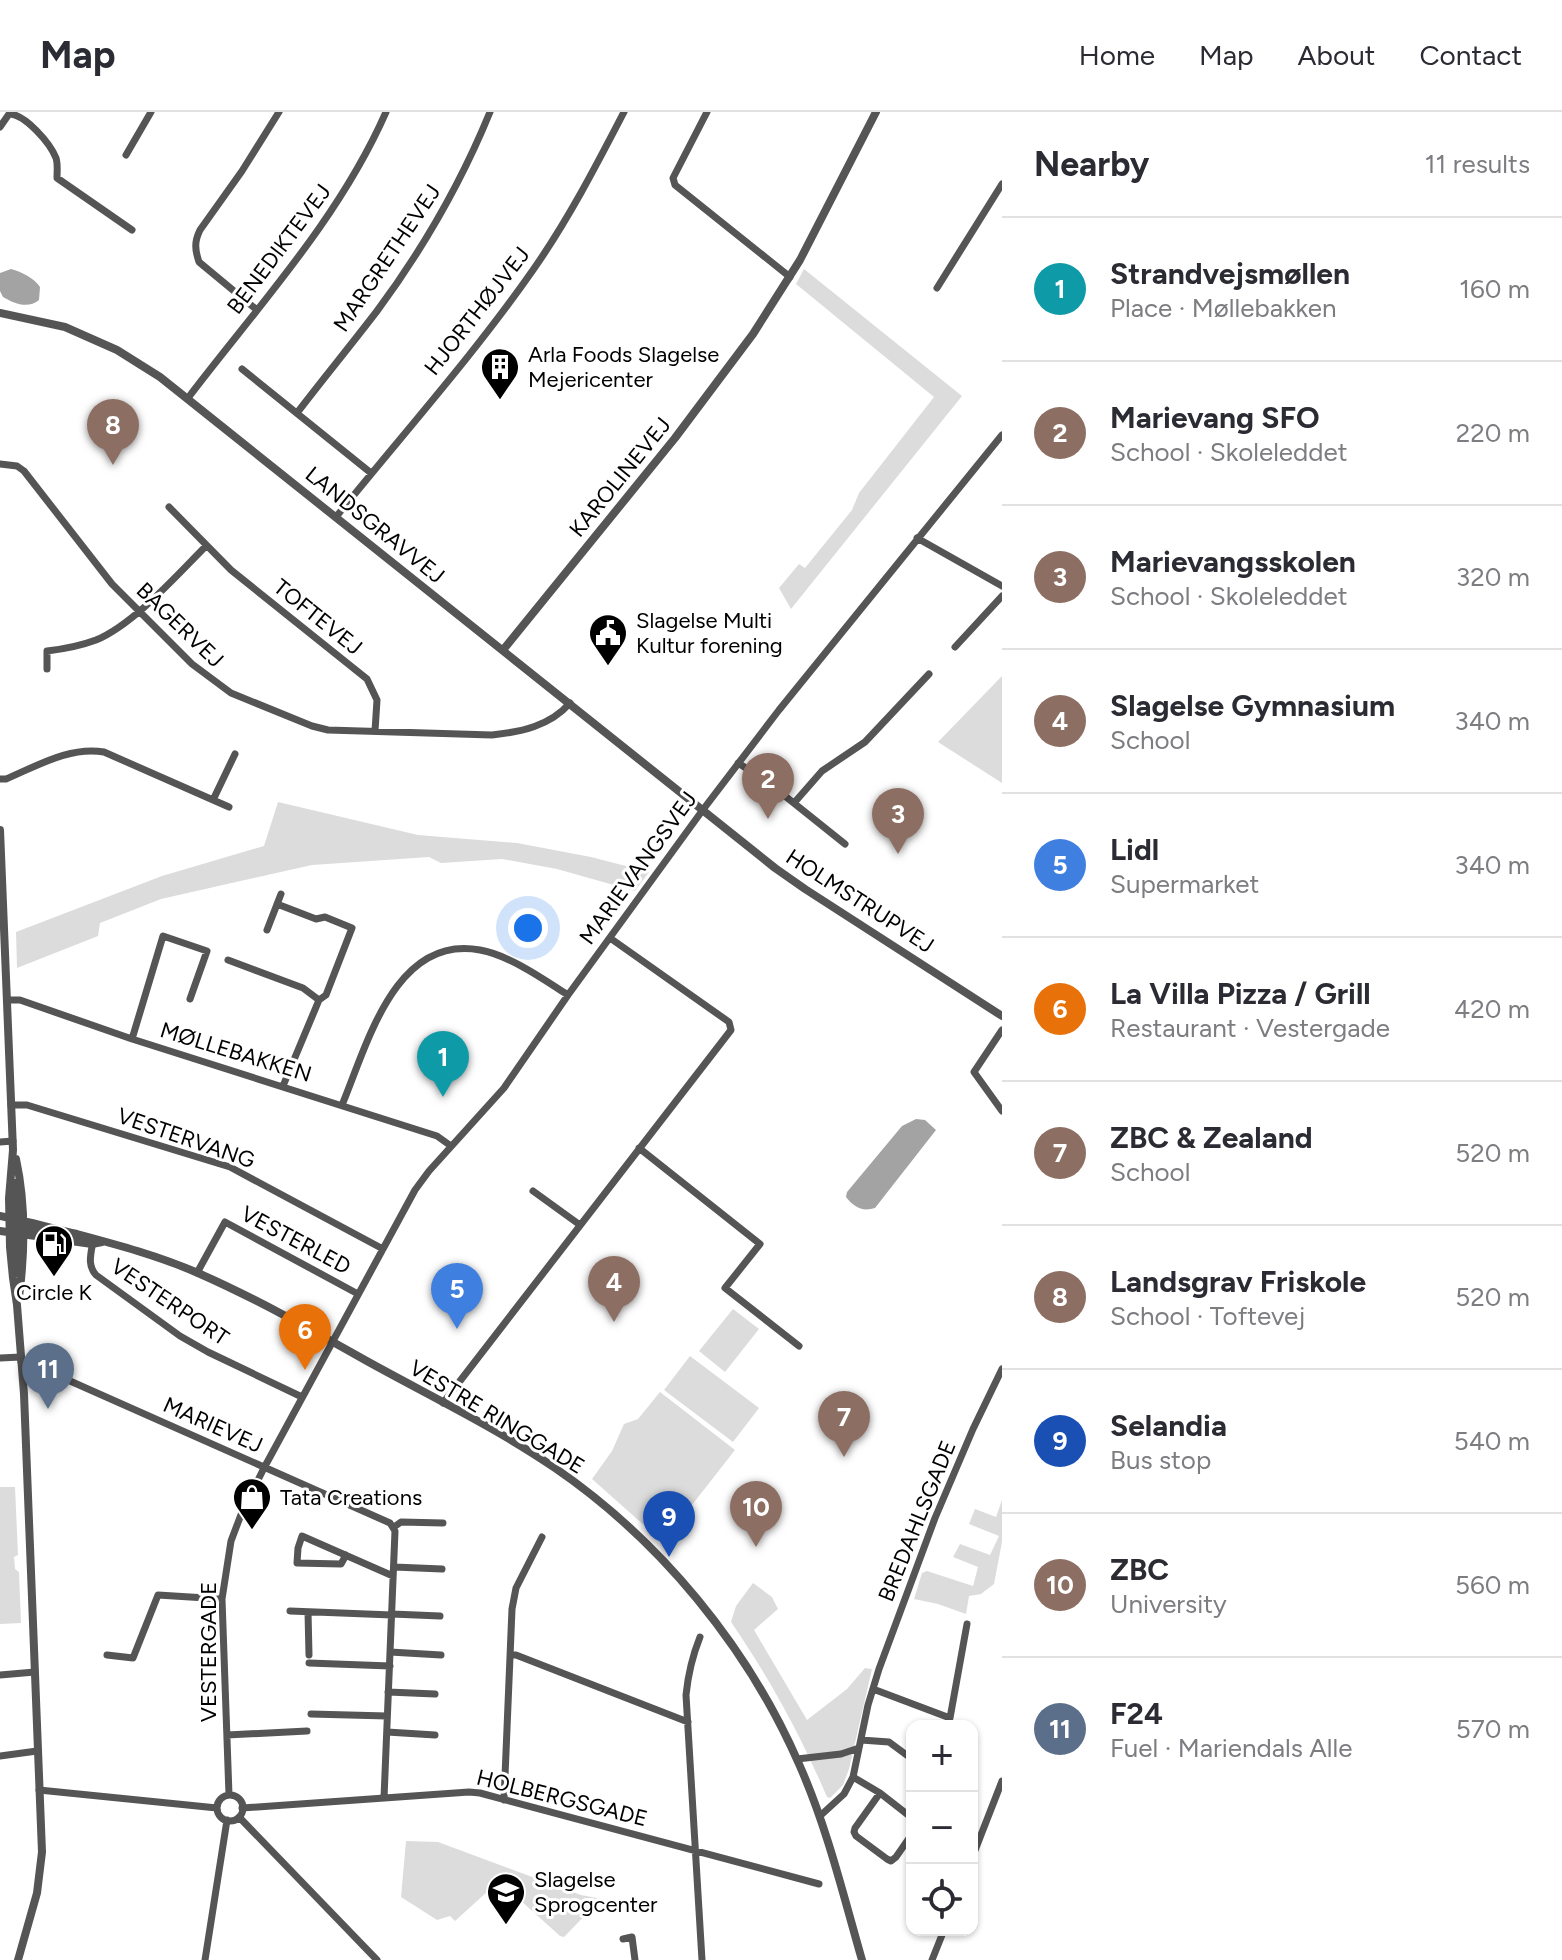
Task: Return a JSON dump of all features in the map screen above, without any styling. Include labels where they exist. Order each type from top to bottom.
[{"type":"street","points":[[126,155],[151,112]]},
{"type":"street","points":[[257,310],[199,262],[195,251],[196,239],[279,112]]},
{"type":"street","name":"BENEDIKTEVEJ","points":[[188,398],[312,240],[359,167],[386,112]]},
{"type":"street","name":"MARGRETHEVEJ","points":[[297,413],[415,256],[452,193],[490,112]]},
{"type":"street","name":"HJORTHØJVEJ","points":[[336,517],[534,270],[563,225],[624,112]]},
{"type":"street","points":[[707,112],[673,178],[675,185],[790,277]]},
{"type":"street","name":"KAROLINEVEJ","points":[[503,650],[710,393],[753,334],[790,277],[876,112]]},
{"type":"street","points":[[0,127],[9,114],[18,116],[34,128],[57,159],[57,178],[132,230]]},
{"type":"street","points":[[937,288],[1002,184]]},
{"type":"street","name":"LANDSGRAVVEJ","points":[[0,313],[65,327],[94,339],[137,362],[188,398],[702,811]]},
{"type":"street","points":[[242,369],[371,473]]},
{"type":"street","name":"MARIEVANGSVEJ","points":[[332,1342],[415,1190],[429,1171],[504,1088],[568,995],[738,763],[1002,435]]},
{"type":"street","name":"BAGERVEJ","points":[[0,464],[17,466],[24,471],[100,570],[192,664],[231,693],[328,730],[492,735],[509,734],[552,720],[570,703]]},
{"type":"street","name":"TOFTEVEJ","points":[[169,507],[231,570],[367,679],[377,700],[375,731]]},
{"type":"street","points":[[917,538],[1002,586]]},
{"type":"street","points":[[47,669],[47,651],[95,640],[120,627],[206,546]]},
{"type":"street","points":[[955,647],[1002,596]]},
{"type":"street","points":[[794,803],[822,771],[865,742],[929,674]]},
{"type":"street","points":[[0,779],[69,753],[91,750],[104,752],[229,807]]},
{"type":"street","points":[[213,800],[235,754]]},
{"type":"street","points":[[738,763],[765,780],[845,844]]},
{"type":"street","name":"HOLMSTRUPVEJ","points":[[702,811],[805,889],[1002,1016]]},
{"type":"street","points":[[0,830],[13,1146],[13,1278],[26,1425],[41,1869],[18,1960]]},
{"type":"street","points":[[267,930],[281,894]]},
{"type":"street","points":[[277,904],[316,919],[325,917],[352,928],[326,995],[319,1000],[283,1086]]},
{"type":"street","points":[[132,1039],[163,936],[207,951],[190,999]]},
{"type":"street","points":[[443,1403],[730,1033],[729,1022],[610,938]]},
{"type":"street","points":[[342,1105],[380,1014],[401,980],[429,957],[454,949],[482,950],[497,955],[568,995]]},
{"type":"street","points":[[228,960],[303,988],[319,1000]]},
{"type":"street","name":"MØLLEBAKKEN","points":[[7,1000],[20,1000],[437,1136],[451,1146]]},
{"type":"street","points":[[1002,1030],[974,1072],[1002,1111]]},
{"type":"street","name":"VESTERVANG","points":[[11,1105],[27,1105],[230,1167],[383,1249]]},
{"type":"street","points":[[0,1142],[13,1146]]},
{"type":"street","points":[[639,1148],[760,1244],[725,1288],[799,1346]]},
{"type":"street","points":[[533,1191],[580,1225]]},
{"type":"street","name":"VESTERLED","points":[[197,1273],[225,1222],[358,1294]]},
{"type":"street","points":[[13,1226],[24,1256],[17,1305]]},
{"type":"street","name":"VESTRE RINGGADE","points":[[13,1226],[75,1234],[93,1241]]},
{"type":"street","name":"VESTRE RINGGADE","points":[[13,1226],[104,1241],[159,1257],[244,1295],[517,1444],[581,1487],[626,1525],[706,1610],[756,1682],[797,1759],[820,1816],[862,1960]]},
{"type":"street","name":"VESTERPORT","points":[[93,1241],[91,1269],[108,1284],[198,1347],[302,1397]]},
{"type":"street","name":"VESTERGADE","points":[[229,1795],[222,1599],[231,1541],[264,1468],[332,1342]]},
{"type":"street","points":[[0,1358],[21,1360]]},
{"type":"street","name":"MARIEVEJ","points":[[21,1360],[392,1525]]},
{"type":"street","name":"BREDAHLSGADE","points":[[820,1816],[844,1794],[853,1777],[873,1689],[935,1518],[1002,1369]]},
{"type":"street","points":[[384,1798],[394,1572],[395,1531],[392,1525],[401,1522],[443,1523]]},
{"type":"street","points":[[346,1555],[341,1564],[297,1563],[302,1536],[394,1572],[442,1569]]},
{"type":"street","points":[[504,1800],[512,1609],[516,1588],[542,1537]]},
{"type":"street","points":[[107,1655],[133,1658],[158,1595],[222,1599]]},
{"type":"street","points":[[290,1611],[440,1616]]},
{"type":"street","points":[[308,1612],[309,1659],[390,1666]]},
{"type":"street","points":[[873,1689],[950,1718],[967,1624]]},
{"type":"street","points":[[700,1637],[686,1695],[702,1960]]},
{"type":"street","points":[[390,1652],[441,1655]]},
{"type":"street","points":[[511,1655],[688,1722]]},
{"type":"street","points":[[0,1675],[35,1672]]},
{"type":"street","points":[[388,1692],[435,1694]]},
{"type":"street","points":[[311,1714],[387,1716]]},
{"type":"street","points":[[227,1735],[307,1731]]},
{"type":"street","points":[[387,1732],[435,1735]]},
{"type":"street","points":[[797,1759],[841,1754],[860,1744],[889,1742],[906,1755]]},
{"type":"street","points":[[0,1756],[37,1751]]},
{"type":"street","points":[[853,1777],[906,1813]]},
{"type":"street","points":[[978,1843],[1002,1781]]},
{"type":"street","points":[[39,1790],[217,1808]]},
{"type":"street","name":"HOLBERGSGADE","points":[[242,1808],[469,1792],[819,1884]]},
{"type":"street","points":[[880,1793],[855,1828],[856,1836],[891,1861],[906,1843]]},
{"type":"street","points":[[229,1795],[238,1798],[242,1808],[239,1817],[227,1820],[220,1816],[217,1808],[221,1799],[229,1795]]},
{"type":"street","points":[[239,1817],[377,1960]]},
{"type":"street","points":[[205,1960],[227,1820]]},
{"type":"street","points":[[935,1959],[942,1936]]},
{"type":"street","points":[[623,1939],[632,1937],[635,1960]]},
{"type":"shaded area","points":[[11,269],[27,276],[40,287],[39,300],[21,304],[3,297],[0,273]]},
{"type":"shaded area","points":[[804,269],[962,396],[791,609],[779,588],[799,564],[805,568],[852,510],[859,493],[934,397],[796,284]]},
{"type":"shaded area","points":[[1002,676],[1002,783],[938,742]]},
{"type":"shaded area","points":[[278,802],[418,835],[517,843],[649,872],[635,891],[557,869],[502,859],[441,863],[429,857],[312,865],[161,899],[100,923],[98,936],[17,968],[16,932],[162,876],[264,846]]},
{"type":"shaded area","points":[[916,1119],[925,1120],[936,1130],[875,1208],[855,1206],[846,1197],[847,1192],[902,1126]]},
{"type":"shaded area","points":[[733,1309],[759,1329],[725,1372],[699,1351]]},
{"type":"shaded area","points":[[690,1356],[759,1408],[733,1442],[664,1390]]},
{"type":"shaded area","points":[[660,1392],[735,1450],[663,1542],[592,1479],[612,1451],[624,1424],[638,1419]]},
{"type":"shaded area","points":[[0,1487],[15,1487],[18,1555],[14,1557],[15,1569],[19,1572],[21,1623],[0,1624]]},
{"type":"shaded area","points":[[1002,1500],[1002,1542],[994,1584],[981,1594],[969,1596],[966,1614],[914,1599],[922,1573],[927,1571],[973,1586],[978,1567],[953,1557],[960,1544],[990,1555],[999,1536],[969,1524],[975,1509],[996,1517]]},
{"type":"shaded area","points":[[753,1583],[772,1597],[778,1609],[754,1630],[807,1720],[847,1689],[865,1668],[872,1669],[849,1769],[843,1785],[830,1798],[784,1707],[731,1622],[736,1606]]},
{"type":"shaded area","points":[[406,1841],[438,1842],[581,1895],[597,1898],[595,1905],[564,1937],[502,1887],[488,1891],[455,1921],[450,1916],[437,1920],[401,1897]]},
{"type":"place","name":"Arla Foods Slagelse Mejericenter","points":[[500,401]]},
{"type":"place","name":"Landsgrav Friskole","points":[[113,465]]},
{"type":"place","name":"Slagelse Multi Kultur forening","points":[[608,667]]},
{"type":"place","name":"Marievang SFO","points":[[768,819]]},
{"type":"place","name":"Marievangsskolen","points":[[898,854]]},
{"type":"place","name":"Strandvejsmøllen","points":[[443,1097]]},
{"type":"place","name":"Circle K","points":[[54,1278]]},
{"type":"place","name":"Slagelse Gymnasium","points":[[614,1322]]},
{"type":"place","name":"Lidl","points":[[457,1329]]},
{"type":"place","name":"La Villa Pizza / Grill","points":[[305,1370]]},
{"type":"place","name":"F24","points":[[48,1409]]},
{"type":"place","name":"ZBC & Zealand","points":[[844,1457]]},
{"type":"place","name":"Tata Creations","points":[[252,1531]]},
{"type":"place","name":"ZBC","points":[[756,1547]]},
{"type":"place","name":"Selandia","points":[[669,1557]]},
{"type":"place","name":"Slagelse Sprogcenter","points":[[506,1926]]}]
